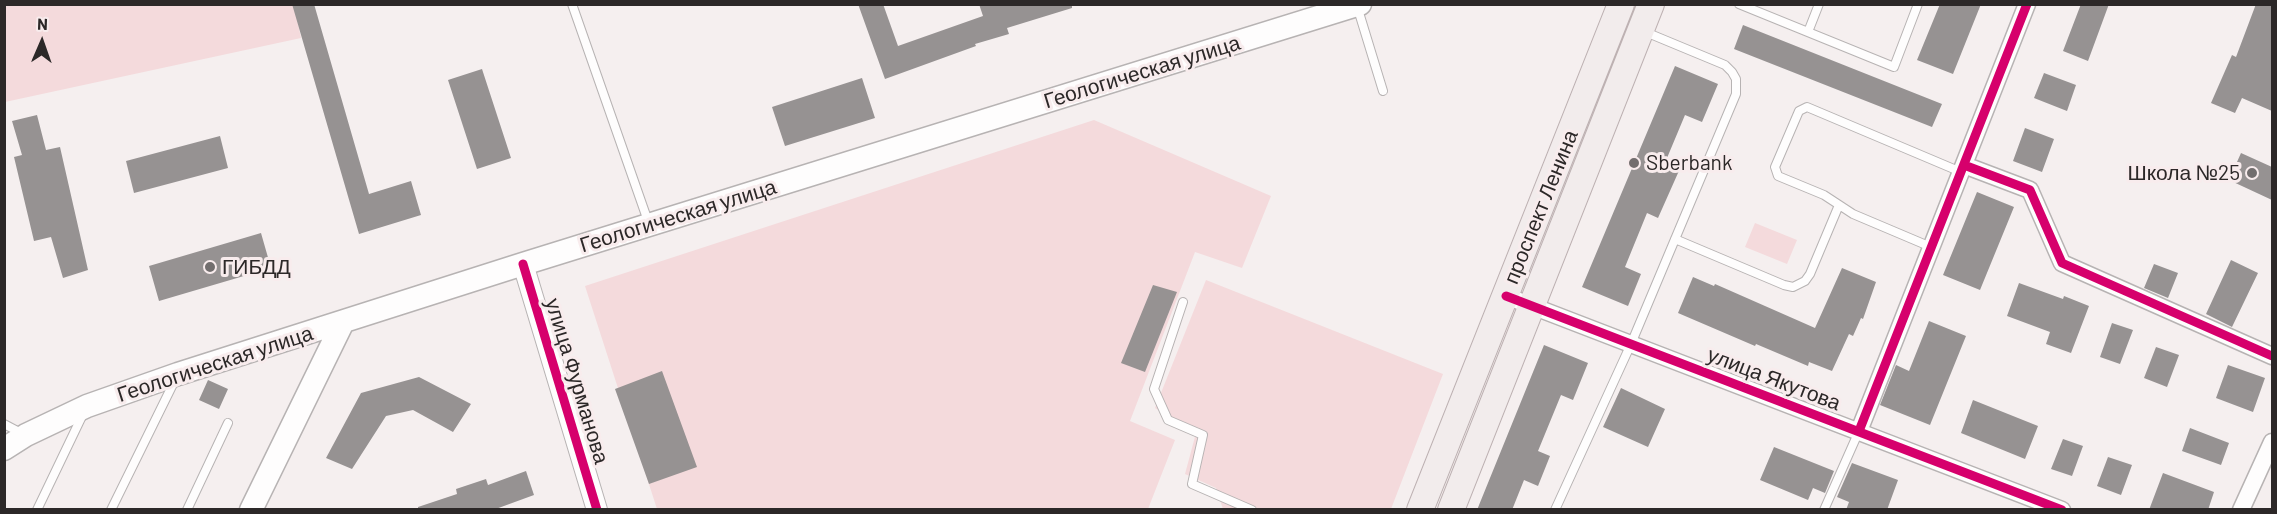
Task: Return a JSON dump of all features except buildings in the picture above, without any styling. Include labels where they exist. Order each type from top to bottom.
[{"type":"main road","name":"проспект Ленина","points":[[1420,510],[1621,4]]},
{"type":"main road","name":"проспект Ленина","points":[[1451,510],[1651,4]]},
{"type":"main road","name":"Геологическая улица","points":[[4,449],[26,435],[87,406],[178,374],[523,264],[1359,5]]},
{"type":"main road","points":[[251,510],[343,322]]},
{"type":"street","points":[[1859,431],[2027,4]]},
{"type":"street","points":[[1963,168],[2030,190],[2062,263],[2272,356]]},
{"type":"street","name":"улица Фурманова","points":[[523,264],[597,510]]},
{"type":"street","name":"улица Якутова","points":[[1506,296],[2058,509]]},
{"type":"street","points":[[2241,510],[2272,442]]},
{"type":"lane","points":[[572,4],[650,225]]},
{"type":"lane","points":[[1739,4],[1893,67],[1918,4]]},
{"type":"lane","points":[[1808,32],[1819,4]]},
{"type":"lane","points":[[1359,5],[1383,91]]},
{"type":"lane","points":[[1555,510],[1631,344],[1736,94],[1737,85],[1732,72],[1725,65],[1641,30]]},
{"type":"lane","points":[[1931,247],[1855,216],[1821,194],[1778,176],[1775,167],[1802,108],[1807,107],[1963,168]]},
{"type":"lane","points":[[1675,239],[1793,287],[1805,281],[1810,274],[1839,205]]},
{"type":"lane","points":[[1183,302],[1154,388],[1168,420],[1203,435],[1192,484],[1252,510]]},
{"type":"lane","points":[[111,510],[178,374]]},
{"type":"lane","points":[[37,510],[87,406]]},
{"type":"lane","points":[[187,510],[228,423]]},
{"type":"lane","points":[[4,424],[26,435]]},
{"type":"lane","points":[[1824,510],[1859,431]]},
{"type":"shaded area","points":[[4,5],[294,5],[301,38],[5,102]]},
{"type":"shaded area","points":[[1094,120],[1271,196],[1242,268],[1195,252],[1130,421],[1175,440],[1148,509],[657,509],[585,286]]},
{"type":"shaded area","points":[[1755,223],[1797,240],[1787,264],[1745,247]]},
{"type":"shaded area","points":[[1206,280],[1443,374],[1391,509],[1223,509],[1216,488],[1185,474],[1196,433],[1155,408]]},
{"type":"cycle path","points":[[1859,431],[2027,4]]},
{"type":"cycle path","points":[[1964,165],[2030,190],[2062,263],[2272,356]]},
{"type":"cycle path","points":[[523,264],[597,510]]},
{"type":"cycle path","points":[[1506,296],[2062,510]]},
{"type":"place","name":"Sberbank","points":[[1634,163]]},
{"type":"place","name":"Школа №25","points":[[2252,173]]},
{"type":"place","name":"ГИБДД","points":[[210,267]]}]
